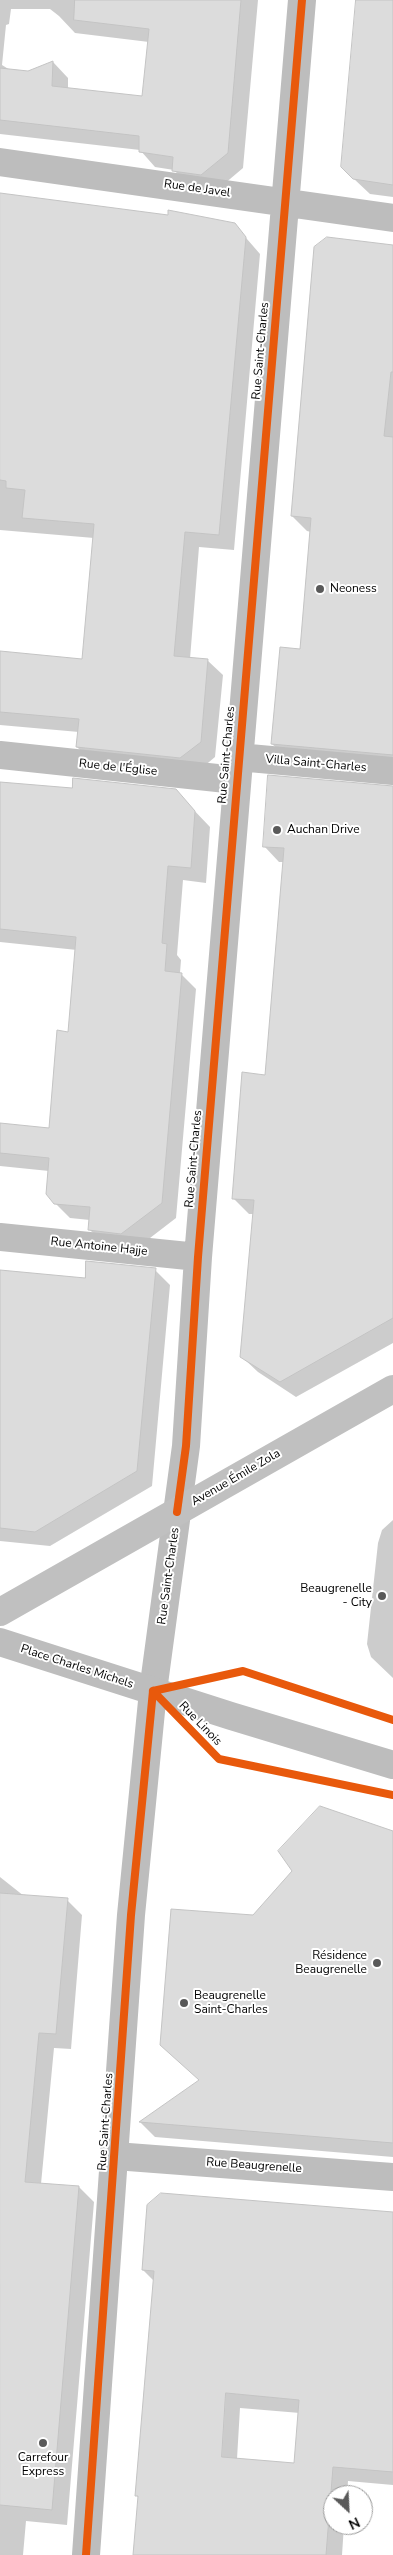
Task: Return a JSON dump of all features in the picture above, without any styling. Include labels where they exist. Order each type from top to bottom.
[{"type":"main road","name":"Avenue Émile Zola","points":[[0,1612],[393,1389]]},
{"type":"street","name":"Rue Saint-Charles","points":[[86,2555],[132,1915],[153,1691],[186,1446],[198,1257],[237,769],[302,0]]},
{"type":"street","name":"Rue de Javel","points":[[0,162],[393,218]]},
{"type":"street","name":"Rue de l'Église","points":[[0,755],[237,769]]},
{"type":"street","name":"Villa Saint-Charles","points":[[237,769],[393,771]]},
{"type":"street","name":"Rue Antoine Hajje","points":[[0,1237],[198,1257]]},
{"type":"street","name":"Place Charles Michels","points":[[0,1642],[153,1691]]},
{"type":"street","name":"Rue Linois","points":[[153,1691],[393,1764]]},
{"type":"street","name":"Rue Beaugrenelle","points":[[115,2156],[393,2177]]},
{"type":"building","points":[[75,0],[241,0],[228,153],[201,175],[172,171],[173,157],[139,152],[139,136],[0,120],[0,68],[28,71],[53,61],[52,86],[142,96],[149,29],[74,20]]},
{"type":"building","points":[[356,0],[393,0],[393,185],[353,179],[341,167]]},
{"type":"building","points":[[0,193],[168,215],[168,210],[235,223],[246,237],[219,535],[185,532],[174,656],[208,659],[201,742],[180,758],[76,747],[79,719],[0,712],[0,651],[82,659],[94,524],[22,518],[25,490],[6,488],[6,481],[0,480]]},
{"type":"building","points":[[327,237],[393,245],[393,372],[391,372],[384,436],[393,437],[393,755],[271,744],[280,647],[300,649],[311,518],[291,516],[314,247]]},
{"type":"building","points":[[268,775],[393,786],[393,1318],[280,1382],[240,1357],[254,1200],[232,1199],[242,1072],[265,1075],[284,848],[263,847]]},
{"type":"building","points":[[73,778],[176,789],[195,811],[191,868],[168,866],[162,943],[167,944],[165,971],[182,973],[162,1203],[121,1234],[88,1230],[90,1207],[54,1204],[46,1194],[49,1158],[0,1153],[0,1123],[49,1128],[57,1030],[68,1032],[76,937],[0,929],[0,782],[72,788]]},
{"type":"building","points":[[86,1261],[156,1268],[137,1471],[35,1532],[0,1528],[0,1270],[85,1278]]},
{"type":"building","points":[[320,1806],[393,1831],[393,2143],[139,2122],[199,2080],[160,2045],[171,1909],[253,1915],[292,1871],[278,1851]]},
{"type":"building","points":[[0,1893],[68,1898],[56,2034],[39,2033],[25,2182],[79,2186],[52,2510],[0,2505]]},
{"type":"building","points":[[161,2193],[393,2212],[393,2472],[333,2467],[332,2485],[323,2485],[323,2535],[328,2535],[326,2555],[133,2555],[138,2496],[135,2496],[154,2271],[142,2270],[147,2205]],"holes":[[[226,2393],[299,2400],[294,2463],[222,2457]]]},
{"type":"cycle path","points":[[177,1512],[186,1446],[198,1257],[302,0]]},
{"type":"cycle path","points":[[153,1691],[243,1671],[393,1720]]},
{"type":"cycle path","points":[[153,1691],[219,1759],[393,1795]]},
{"type":"cycle path","points":[[86,2555],[131,1915],[153,1691]]},
{"type":"place","name":"Neoness","points":[[320,589]]},
{"type":"place","name":"Auchan Drive","points":[[277,830]]},
{"type":"place","name":"Beaugrenelle - City","points":[[382,1596]]},
{"type":"place","name":"Résidence Beaugrenelle","points":[[377,1963]]},
{"type":"place","name":"Beaugrenelle Saint-Charles","points":[[184,2003]]},
{"type":"place","name":"Carrefour Express","points":[[43,2443]]}]
